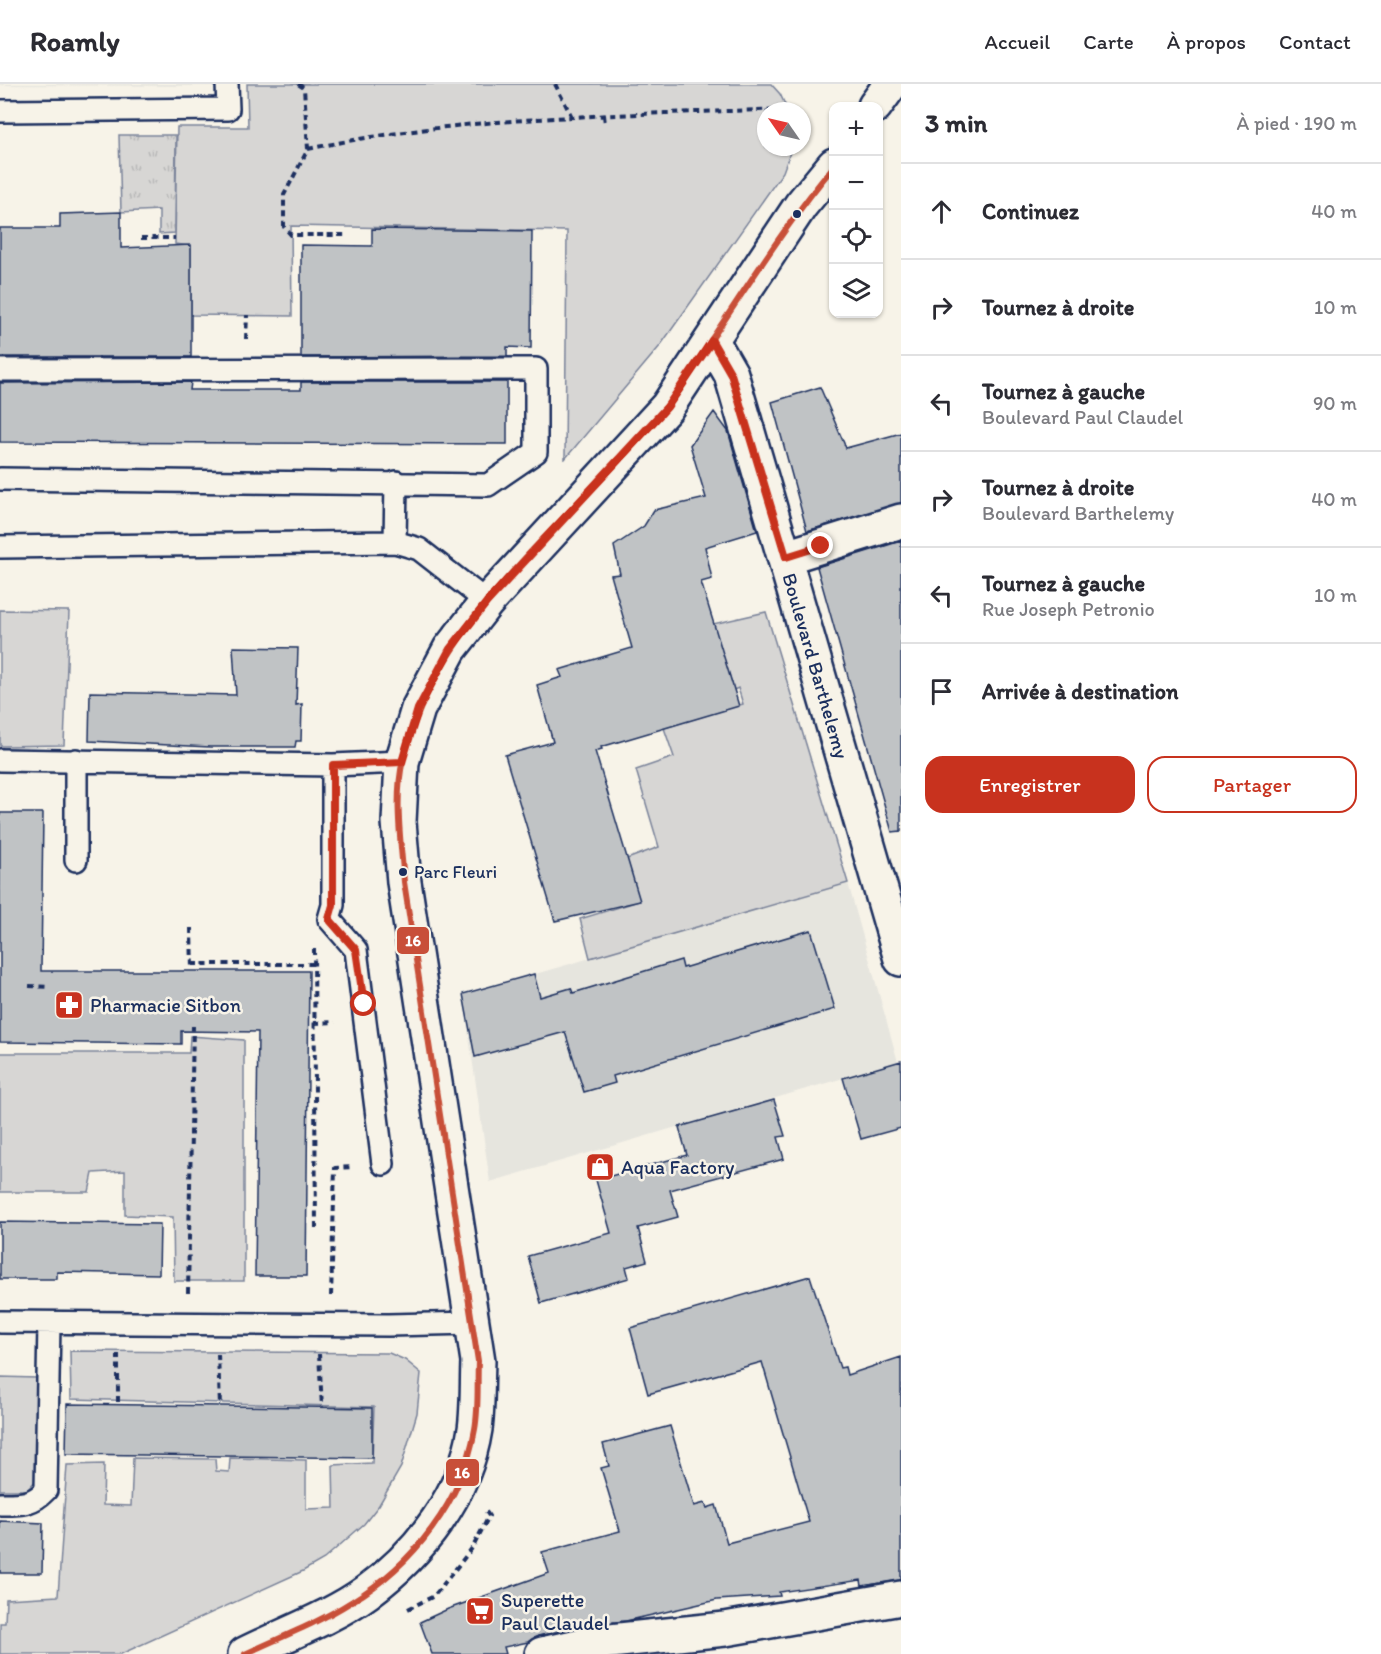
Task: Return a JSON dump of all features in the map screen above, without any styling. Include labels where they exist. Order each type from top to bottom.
[{"type":"street","points":[[245,1654],[366,1593],[416,1549],[446,1507],[462,1476],[475,1429],[478,1360],[404,882],[399,822],[402,762],[418,709],[450,649],[487,602],[667,407],[801,205],[829,171]]},
{"type":"street","name":"Boulevard Barthelemy","points":[[712,341],[731,374],[901,959]]},
{"type":"street","points":[[786,557],[901,521]]},
{"type":"street","points":[[542,1654],[591,1643],[725,1629],[901,1598]]},
{"type":"lane","points":[[0,111],[228,109],[227,84]]},
{"type":"lane","points":[[0,370],[536,369],[536,452],[488,484],[0,479]]},
{"type":"lane","points":[[395,543],[396,482]]},
{"type":"lane","points":[[0,547],[395,543],[419,549],[487,602]]},
{"type":"lane","points":[[0,760],[333,765],[402,762]]},
{"type":"lane","points":[[76,760],[76,860]]},
{"type":"lane","points":[[333,765],[333,905],[329,919],[356,950],[383,1164]]},
{"type":"lane","points":[[0,1323],[472,1323]]},
{"type":"lane","points":[[0,1504],[27,1504],[38,1499],[46,1490],[49,1323]]},
{"type":"path","points":[[298,84],[304,88],[308,149],[284,195],[284,227],[291,235],[347,235]]},
{"type":"path","points":[[555,84],[572,117]]},
{"type":"path","points":[[308,149],[378,134],[572,117],[757,110]]},
{"type":"path","points":[[604,116],[604,124]]},
{"type":"path","points":[[141,238],[175,238]]},
{"type":"path","points":[[191,928],[192,970]]},
{"type":"path","points":[[314,945],[316,1230]]},
{"type":"path","points":[[192,964],[314,964]]},
{"type":"path","points":[[29,986],[49,987]]},
{"type":"path","points":[[314,1023],[334,1022]]},
{"type":"path","points":[[187,1324],[193,1026]]},
{"type":"path","points":[[322,1407],[323,1324],[336,1168],[354,1167]]},
{"type":"path","points":[[118,1323],[118,1404]]},
{"type":"path","points":[[217,1324],[219,1406]]},
{"type":"shaded area","points":[[213,84],[213,86],[0,85]]},
{"type":"shaded area","points":[[848,883],[898,1062],[490,1182],[463,995]]},
{"type":"green space","points":[[247,84],[771,84],[784,102],[757,102],[757,156],[789,156],[783,172],[660,346],[565,459],[567,231],[291,226],[292,316],[191,315],[191,246],[175,244],[177,127],[248,127]]},
{"type":"green space","points":[[119,135],[176,135],[175,233],[159,234],[159,210],[121,212]]},
{"type":"green space","points":[[0,610],[69,611],[64,745],[0,746]]},
{"type":"green space","points":[[766,612],[848,883],[590,958],[580,919],[639,901],[627,859],[659,847],[636,770],[674,757],[664,728],[743,704],[738,688],[734,690],[713,624]]},
{"type":"green space","points":[[190,1036],[244,1040],[244,1281],[174,1281],[173,1217],[125,1215],[125,1171],[93,1173],[89,1192],[0,1192],[0,1053],[189,1053]]},
{"type":"green space","points":[[70,1351],[389,1353],[405,1360],[421,1373],[417,1413],[401,1467],[379,1505],[364,1524],[324,1559],[303,1571],[121,1654],[0,1654],[0,1623],[5,1623],[6,1599],[58,1596],[67,1465],[104,1464],[103,1505],[131,1506],[133,1458],[215,1459],[216,1471],[229,1472],[230,1458],[306,1460],[306,1509],[334,1508],[333,1465],[372,1463],[374,1407],[71,1399]]},
{"type":"green space","points":[[0,1377],[36,1378],[37,1479],[27,1490],[0,1490]]},
{"type":"building","points":[[121,212],[121,248],[191,245],[191,357],[0,357],[0,228],[60,228],[60,214]]},
{"type":"building","points":[[372,229],[532,231],[531,348],[507,347],[507,356],[301,357],[301,245],[372,246]]},
{"type":"building","points":[[191,382],[190,390],[301,390],[301,382],[507,382],[507,444],[0,442],[0,383]]},
{"type":"building","points":[[820,387],[846,448],[901,433],[901,503],[807,531],[772,402]]},
{"type":"building","points":[[714,412],[728,431],[757,531],[705,547],[712,579],[701,582],[739,706],[601,747],[602,749],[595,751],[640,901],[555,921],[505,755],[553,742],[537,685],[562,677],[559,670],[632,648],[611,575],[620,574],[614,546],[644,526],[654,510],[706,498],[690,445]]},
{"type":"building","points":[[901,541],[901,831],[892,832],[817,567]]},
{"type":"building","points":[[233,647],[298,648],[296,705],[302,704],[301,741],[296,741],[295,747],[210,747],[89,741],[90,692],[236,695]]},
{"type":"building","points":[[0,813],[43,813],[41,971],[309,971],[306,1276],[255,1276],[258,1032],[181,1031],[181,1044],[0,1042]]},
{"type":"building","points":[[811,930],[835,1009],[613,1076],[615,1083],[584,1092],[565,1032],[475,1057],[463,994],[534,974],[540,997],[571,988],[573,993],[681,960],[683,968]]},
{"type":"building","points":[[901,1061],[901,1128],[861,1139],[843,1078]]},
{"type":"building","points":[[774,1100],[785,1136],[778,1137],[784,1159],[670,1190],[678,1217],[638,1228],[647,1261],[626,1267],[629,1278],[541,1303],[528,1256],[611,1233],[596,1180],[687,1155],[679,1127]]},
{"type":"building","points":[[0,1222],[160,1224],[159,1274],[57,1272],[57,1279],[0,1279]]},
{"type":"building","points":[[810,1276],[840,1368],[845,1367],[847,1375],[901,1357],[901,1580],[862,1586],[861,1580],[779,1592],[780,1596],[717,1600],[626,1621],[587,1625],[538,1636],[528,1642],[504,1647],[506,1654],[432,1654],[420,1622],[448,1609],[549,1573],[542,1552],[620,1531],[601,1468],[609,1466],[603,1444],[670,1426],[694,1506],[705,1503],[707,1508],[716,1505],[727,1543],[809,1522],[762,1362],[648,1394],[630,1328]]},
{"type":"building","points":[[67,1404],[372,1408],[372,1458],[66,1454]]},
{"type":"building","points":[[0,1521],[43,1523],[42,1573],[0,1573]]},
{"type":"transit line","name":"16","points":[[245,1654],[338,1610],[374,1587],[395,1569],[432,1529],[447,1506],[469,1456],[475,1429],[478,1361],[404,882],[400,836],[400,774],[420,708],[446,660],[477,614],[513,571],[630,449],[672,400],[770,252],[829,172]]},
{"type":"place","name":"Parc Fleuri","points":[[403,872]]},
{"type":"place","name":"Pharmacie Sitbon","points":[[69,1005]]},
{"type":"place","name":"Aqua Factory","points":[[600,1167]]},
{"type":"place","name":"Superette Paul Claudel","points":[[480,1611]]},
{"type":"route","points":[[364,1004],[356,950],[329,919],[333,905],[333,765],[402,762],[418,709],[450,649],[487,602],[667,407],[712,341],[731,374],[786,557],[821,546]]}]
